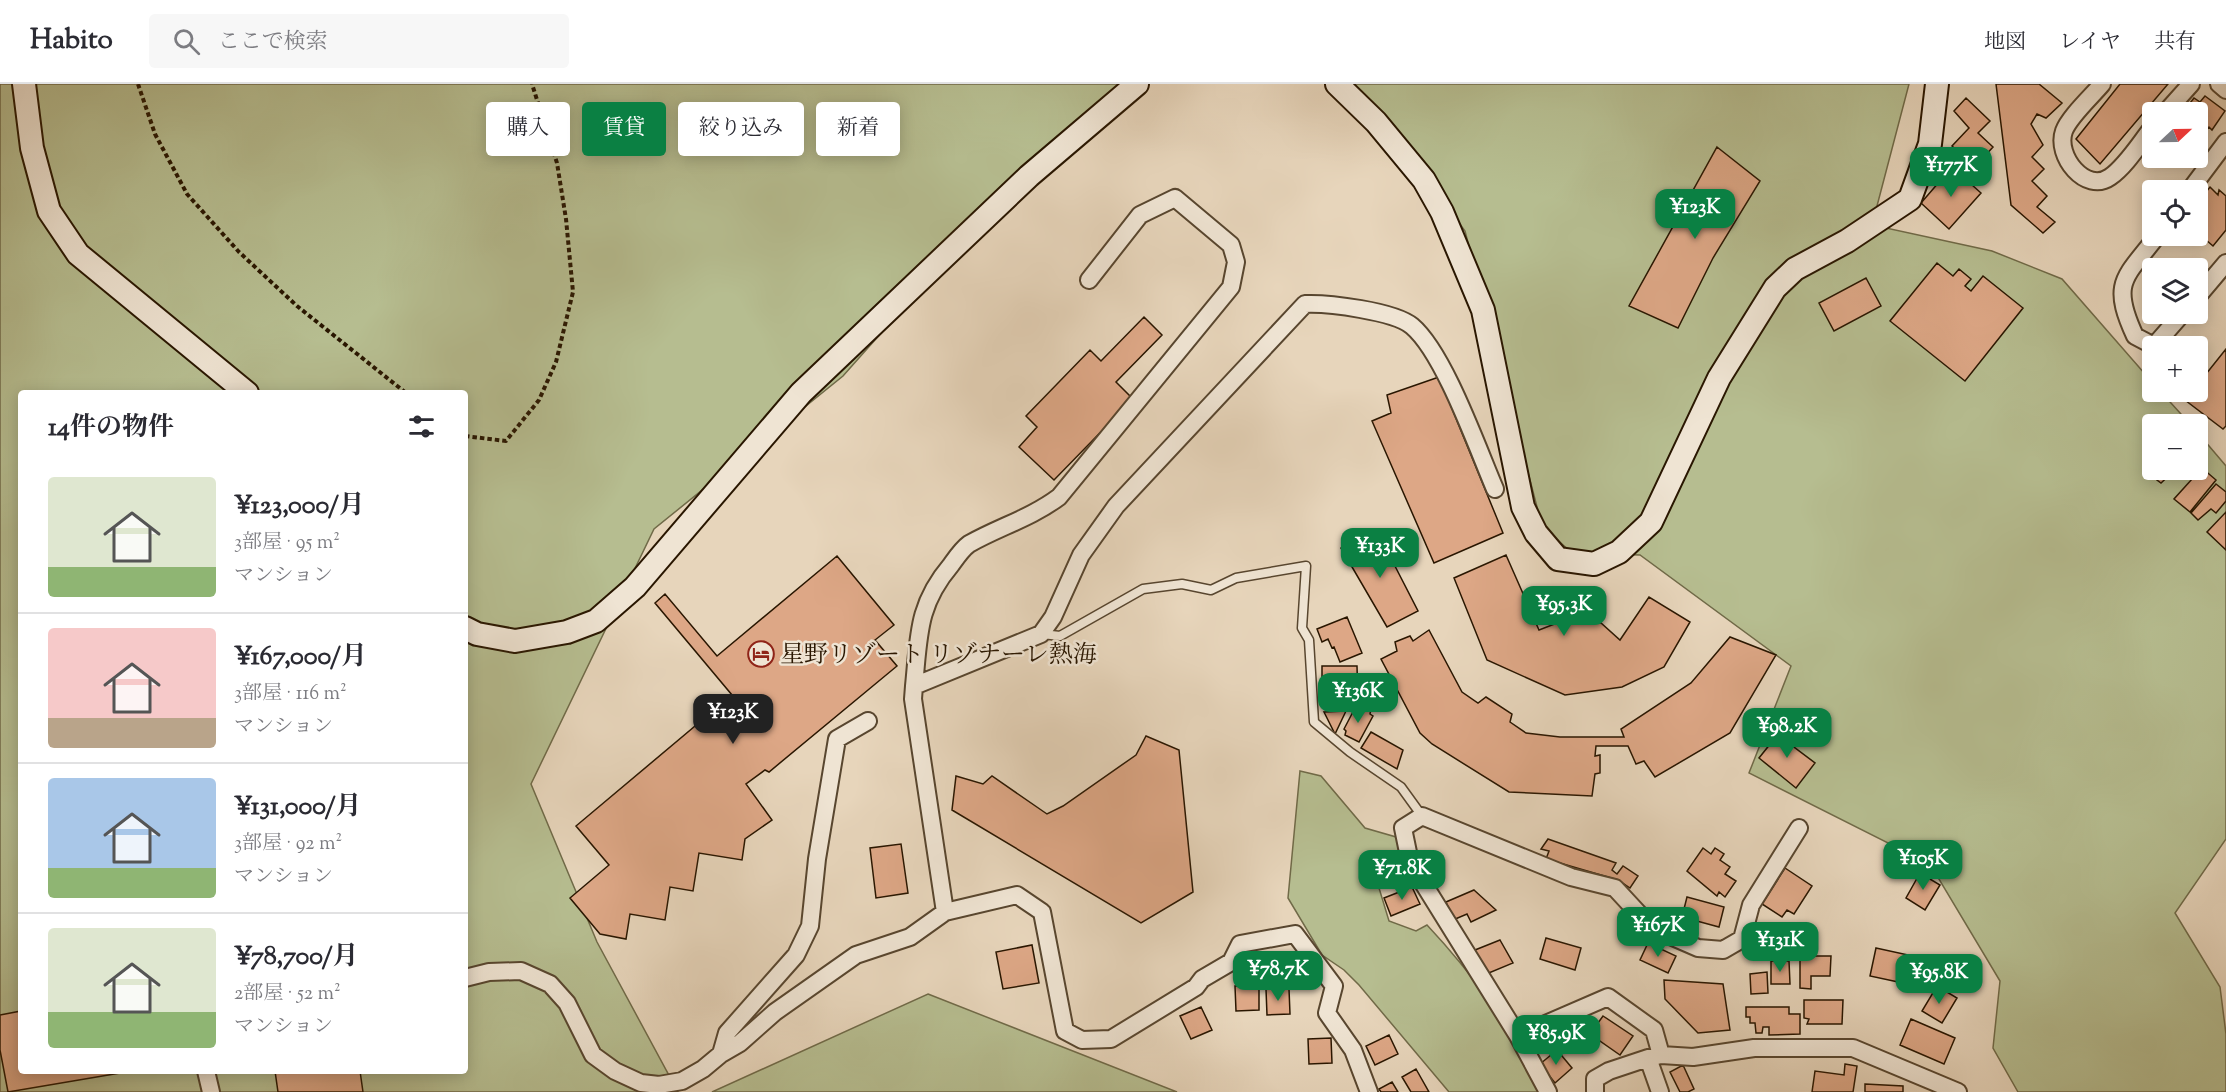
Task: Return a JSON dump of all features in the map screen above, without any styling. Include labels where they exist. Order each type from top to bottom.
[{"type":"street","points":[[24,84],[32,148],[49,211],[78,254],[243,390]]},
{"type":"street","points":[[468,630],[477,634],[515,641],[567,632],[596,621],[635,587],[801,393],[1029,176],[1137,84]]},
{"type":"street","points":[[1337,84],[1376,122],[1417,171],[1442,212],[1483,310],[1522,507],[1536,533],[1558,559],[1594,564],[1619,552],[1651,522],[1719,378],[1775,288],[1795,269],[1846,241],[1910,200],[1930,144],[1937,84]]},
{"type":"street","points":[[2102,84],[2064,130],[2061,149],[2067,162],[2090,182],[2100,182],[2111,177],[2142,140]]},
{"type":"street","points":[[2175,102],[2191,84]]},
{"type":"street","points":[[2218,84],[2226,90]]},
{"type":"street","points":[[2198,180],[2226,142]]},
{"type":"street","points":[[945,912],[916,722],[914,686],[923,611],[929,594],[967,545],[1041,511],[1059,497],[1231,287],[1236,262],[1231,245],[1175,198],[1140,215],[1089,280]]},
{"type":"street","points":[[2149,246],[2122,281],[2121,299],[2135,336],[2154,346],[2173,324]]},
{"type":"street","points":[[2208,284],[2226,263]]},
{"type":"street","points":[[914,686],[1041,634],[1053,617],[1081,555],[1116,506],[1305,304],[1332,303],[1375,312],[1411,325],[1440,362],[1496,489]]},
{"type":"street","points":[[721,1054],[727,1033],[796,955],[810,926],[817,859],[837,739],[868,722]]},
{"type":"street","points":[[1548,1092],[1518,1036],[1410,862],[1403,828],[1422,816],[1571,878],[1615,888],[1652,928],[1698,948],[1723,950],[1742,939],[1751,905],[1799,828]]},
{"type":"street","points":[[468,977],[489,972],[521,971],[550,984],[567,1003],[593,1055],[615,1071],[640,1083],[659,1086],[682,1081],[703,1069],[721,1054],[740,1043],[775,1012],[856,955],[910,937],[945,912],[1017,895],[1042,912],[1065,1031],[1082,1040],[1111,1039],[1196,987],[1202,979],[1231,962],[1240,944],[1295,934],[1334,986],[1327,1013],[1353,1050],[1369,1092]]},
{"type":"street","points":[[1518,1036],[1608,997],[1654,1030],[1660,1092]]},
{"type":"street","points":[[1595,1092],[1596,1080],[1609,1071],[1655,1057],[1693,1057],[1754,1048],[1853,1048],[1958,1092]]},
{"type":"street","points":[[207,1074],[211,1092]]},
{"type":"lane","points":[[1041,634],[1060,636],[1143,589],[1182,584],[1211,590],[1236,578],[1306,566],[1302,628],[1309,640],[1314,722],[1350,752],[1401,787],[1422,816]]},
{"type":"path","points":[[138,84],[155,134],[187,194],[239,252],[297,306],[402,390]]},
{"type":"path","points":[[468,436],[506,441],[539,400],[556,362],[573,292],[566,219],[557,163],[532,84]]},
{"type":"green space","points":[[0,84],[1125,84],[1050,143],[843,376],[654,529],[531,784],[597,942],[678,1092],[0,1092]]},
{"type":"green space","points":[[1340,84],[1909,84],[1872,225],[1992,251],[2062,279],[2142,371],[2142,402],[2170,402],[2181,414],[2142,414],[2142,480],[2208,480],[2208,445],[2226,466],[2226,839],[2175,913],[2220,987],[2226,1034],[2226,1092],[2018,1092],[1993,1048],[2000,981],[1930,864],[1749,773],[1791,666],[1640,555],[1572,553],[1542,526],[1465,231],[1381,115]]},
{"type":"green space","points":[[1300,771],[1321,776],[1365,828],[1396,837],[1410,862],[1379,888],[1389,921],[1416,931],[1427,925],[1445,944],[1493,1005],[1551,1092],[1449,1092],[1359,985],[1344,970],[1322,955],[1288,898]]},
{"type":"green space","points":[[928,994],[1177,1092],[712,1092]]},
{"type":"building","points":[[1996,84],[2039,84],[2062,103],[2046,118],[2037,114],[2031,124],[2043,145],[2032,157],[2044,169],[2032,181],[2047,196],[2037,207],[2055,222],[2043,233],[2011,205]]},
{"type":"building","points":[[2120,84],[2168,84],[2153,102],[2142,102],[2142,115],[2100,164],[2076,139]]},
{"type":"building","points":[[2205,96],[2225,111],[2212,130],[2208,128],[2208,102],[2200,102]]},
{"type":"building","points":[[1966,98],[1990,121],[1978,133],[1993,147],[1982,159],[1990,167],[1983,175],[1952,146],[1969,128],[1954,111]]},
{"type":"building","points":[[1717,147],[1760,181],[1713,258],[1678,328],[1629,306]]},
{"type":"building","points":[[1952,167],[1981,193],[1949,229],[1921,203]]},
{"type":"building","points":[[2210,187],[2218,195],[2219,190],[2226,196],[2226,230],[2213,246],[2208,242],[2208,190]]},
{"type":"building","points":[[1937,263],[1953,276],[1959,269],[1971,279],[1965,286],[1971,291],[1983,276],[2023,308],[1965,381],[1890,321]]},
{"type":"building","points":[[1866,278],[1881,306],[1834,331],[1819,303]]},
{"type":"building","points":[[1144,317],[1162,335],[1116,382],[1133,399],[1054,480],[1019,447],[1037,427],[1026,416],[1090,350],[1101,361]]},
{"type":"building","points":[[2226,349],[2226,426],[2223,429],[2208,418],[2208,414],[2203,414],[2188,402],[2208,402],[2208,372]]},
{"type":"building","points":[[1439,377],[1503,533],[1434,563],[1372,421],[1391,413],[1387,395]]},
{"type":"building","points":[[2208,473],[2216,480],[2190,512],[2174,499],[2191,480],[2208,480]]},
{"type":"building","points":[[2216,484],[2226,492],[2226,501],[2216,513],[2211,509],[2198,520],[2191,513]]},
{"type":"building","points":[[2226,512],[2226,550],[2207,532]]},
{"type":"building","points":[[1378,533],[1418,611],[1387,627],[1341,548]]},
{"type":"building","points":[[1506,555],[1539,630],[1570,618],[1601,623],[1620,640],[1649,597],[1690,622],[1664,667],[1622,687],[1565,695],[1487,660],[1454,578]]},
{"type":"building","points":[[837,556],[894,625],[875,640],[897,666],[769,772],[765,770],[746,784],[772,820],[745,839],[742,860],[699,853],[693,891],[670,887],[665,920],[630,914],[626,939],[600,934],[570,898],[609,865],[576,826],[732,695],[655,603],[665,594],[717,656]]},
{"type":"building","points":[[1347,617],[1362,653],[1340,662],[1334,647],[1332,648],[1328,639],[1322,642],[1317,629]]},
{"type":"building","points":[[1429,630],[1462,692],[1478,703],[1486,697],[1512,714],[1510,722],[1526,733],[1560,737],[1624,737],[1621,729],[1691,683],[1730,637],[1776,655],[1730,733],[1655,777],[1644,761],[1636,764],[1628,746],[1596,746],[1595,756],[1600,755],[1600,773],[1595,774],[1592,796],[1509,792],[1432,744],[1420,733],[1381,659],[1397,651],[1395,642],[1410,636],[1413,641]]},
{"type":"building","points":[[1322,666],[1357,666],[1358,703],[1341,703],[1341,685],[1322,685]]},
{"type":"building","points":[[1355,708],[1371,709],[1370,714],[1373,716],[1359,742],[1345,735],[1344,729]]},
{"type":"building","points":[[1346,711],[1335,734],[1324,712]]},
{"type":"building","points":[[1783,728],[1799,740],[1794,747],[1815,763],[1796,788],[1759,758]]},
{"type":"building","points":[[1371,732],[1403,750],[1397,769],[1361,748]]},
{"type":"building","points":[[1146,736],[1179,750],[1193,892],[1141,923],[952,810],[956,776],[983,784],[992,776],[1047,814],[1063,806],[1136,755]]},
{"type":"building","points":[[1548,839],[1616,863],[1612,870],[1617,874],[1623,866],[1638,876],[1630,888],[1618,880],[1546,859],[1549,851],[1541,849]]},
{"type":"building","points":[[901,844],[908,893],[876,898],[870,848]]},
{"type":"building","points":[[1703,848],[1711,854],[1715,848],[1724,854],[1720,860],[1730,867],[1725,874],[1736,881],[1725,897],[1719,892],[1717,896],[1687,871]]},
{"type":"building","points":[[1785,868],[1812,886],[1794,914],[1787,910],[1782,917],[1762,904]]},
{"type":"building","points":[[1920,873],[1940,885],[1925,910],[1906,898]]},
{"type":"building","points":[[1412,887],[1420,904],[1391,916],[1384,898]]},
{"type":"building","points":[[1474,890],[1496,910],[1471,922],[1467,914],[1453,920],[1446,902]]},
{"type":"building","points":[[1687,897],[1724,907],[1719,927],[1682,917]]},
{"type":"building","points":[[1546,938],[1581,948],[1575,970],[1540,959]]},
{"type":"building","points":[[1500,940],[1513,963],[1484,975],[1475,950]]},
{"type":"building","points":[[1648,943],[1676,956],[1668,973],[1640,960]]},
{"type":"building","points":[[1032,945],[1039,983],[1003,989],[996,952]]},
{"type":"building","points":[[1876,948],[1922,958],[1917,986],[1870,976]]},
{"type":"building","points":[[1800,956],[1831,956],[1830,976],[1811,976],[1811,989],[1800,988]]},
{"type":"building","points":[[1771,961],[1789,961],[1790,984],[1771,984]]},
{"type":"building","points":[[1767,972],[1768,993],[1751,994],[1750,974]]},
{"type":"building","points":[[1664,980],[1723,984],[1730,1030],[1698,1033],[1665,999]]},
{"type":"building","points":[[1259,985],[1259,1010],[1236,1011],[1235,986]]},
{"type":"building","points":[[1937,986],[1957,998],[1942,1023],[1922,1011]]},
{"type":"building","points":[[1266,989],[1289,989],[1290,1014],[1267,1015]]},
{"type":"building","points":[[1804,1000],[1843,1000],[1842,1024],[1807,1024],[1809,1019],[1804,1018]]},
{"type":"building","points":[[1201,1007],[1212,1030],[1191,1039],[1180,1016]]},
{"type":"building","points":[[1746,1007],[1789,1007],[1789,1014],[1800,1014],[1800,1034],[1769,1035],[1769,1027],[1763,1027],[1762,1033],[1756,1033],[1755,1023],[1750,1023],[1750,1017],[1746,1017]]},
{"type":"building","points":[[18,1012],[18,1074],[114,1074],[8,1092],[0,1050],[0,1015]]},
{"type":"building","points":[[1603,1016],[1633,1036],[1620,1055],[1590,1034]]},
{"type":"building","points":[[1911,1019],[1955,1038],[1944,1064],[1900,1045]]},
{"type":"building","points":[[1389,1035],[1398,1054],[1375,1065],[1366,1046]]},
{"type":"building","points":[[1331,1038],[1332,1063],[1309,1064],[1308,1039]]},
{"type":"building","points":[[1557,1050],[1572,1068],[1555,1083],[1540,1064]]},
{"type":"building","points":[[1845,1064],[1857,1066],[1853,1092],[1812,1092],[1815,1071],[1844,1075]]},
{"type":"building","points":[[1683,1065],[1694,1089],[1688,1092],[1680,1092],[1670,1072]]},
{"type":"building","points":[[1416,1069],[1429,1092],[1411,1092],[1402,1077]]},
{"type":"building","points":[[275,1074],[360,1074],[363,1092],[278,1092]]},
{"type":"building","points":[[1392,1082],[1398,1092],[1381,1092],[1379,1089]]},
{"type":"building","points":[[1865,1084],[1903,1086],[1903,1092],[1865,1092]]},
{"type":"place","name":"星野リゾート リゾナーレ熱海","points":[[761,654]]}]
